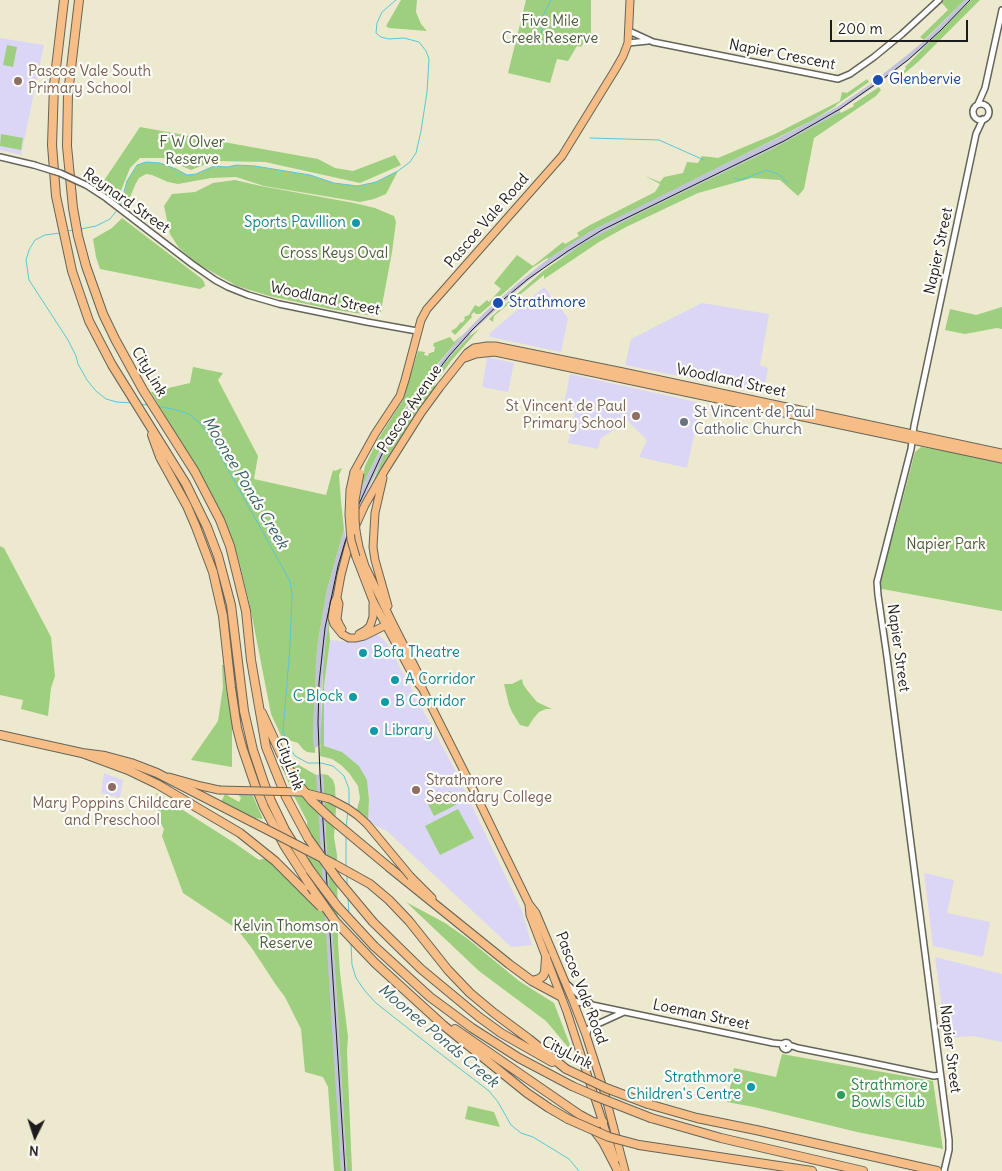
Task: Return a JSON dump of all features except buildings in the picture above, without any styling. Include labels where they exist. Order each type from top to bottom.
[{"type":"highway","name":"CityLink","points":[[64,0],[54,85],[52,145],[56,196],[72,270],[90,321],[112,366],[186,484],[208,527],[231,605],[244,711],[253,750],[271,801],[285,830],[310,870],[338,906],[374,946],[430,997],[472,1028],[519,1058],[572,1086],[651,1118],[721,1138],[863,1171]]},
{"type":"highway","name":"CityLink","points":[[79,0],[68,94],[67,146],[78,236],[86,266],[114,339],[143,390],[208,494],[230,546],[246,612],[257,702],[266,747],[286,797],[308,838],[338,880],[373,922],[421,969],[501,1033],[566,1069],[606,1088],[648,1104],[697,1118],[937,1171]]},
{"type":"highway","points":[[145,417],[160,457],[183,498],[196,527],[213,572],[223,616],[234,708],[242,747],[254,785],[284,845],[335,921]]},
{"type":"highway","points":[[257,702],[282,757],[299,785],[316,805],[390,868],[509,964],[532,981],[560,996]]},
{"type":"highway","points":[[0,735],[82,753],[157,773],[348,871],[378,890],[389,900],[409,921],[448,970],[482,1003],[566,1069]]},
{"type":"highway","points":[[82,753],[122,760],[129,767],[240,833],[275,860],[375,963],[449,1030],[542,1104],[568,1119],[609,1137],[639,1145],[812,1171]]},
{"type":"highway","points":[[532,981],[539,980],[543,976],[546,957]]},
{"type":"highway","points":[[415,1000],[580,1116],[593,1122],[603,1122]]},
{"type":"highway","points":[[580,1116],[598,1134],[620,1170]]},
{"type":"main road","name":"Pascoe Vale Road","points":[[389,623],[387,612],[351,540],[350,490],[361,460],[400,396],[406,380],[417,331],[427,309],[562,156],[624,56],[628,43],[630,0]]},
{"type":"main road","name":"Woodland Street","points":[[482,349],[999,455]]},
{"type":"main road","name":"Pascoe Avenue","points":[[373,601],[373,617],[370,626],[364,632],[355,634],[346,631],[339,624],[337,618],[337,598],[341,575],[354,529],[385,470],[431,399],[457,364],[482,349]]},
{"type":"main road","name":"Pascoe Avenue","points":[[385,470],[375,514],[373,547],[388,605],[387,612]]},
{"type":"main road","name":"Pascoe Vale Road","points":[[359,556],[373,601],[389,623],[420,679],[422,688],[529,904],[536,913],[573,1001],[604,1090],[611,1114],[620,1170]]},
{"type":"main road","name":"Pascoe Avenue","points":[[337,598],[334,602],[332,618],[336,627],[344,635],[362,638],[389,623]]},
{"type":"main road","points":[[157,773],[219,790],[302,792],[330,799],[357,814],[411,877],[461,926]]},
{"type":"main road","name":"Pascoe Vale Road","points":[[529,904],[530,915],[579,1046],[620,1170]]},
{"type":"main road","points":[[560,996],[573,1001]]},
{"type":"main road","points":[[603,1122],[611,1114]]},
{"type":"street","name":"Napier Crescent","points":[[628,43],[653,42],[838,79],[850,74],[874,57],[939,0]]},
{"type":"street","points":[[985,88],[988,114],[983,119],[976,118],[973,115],[973,111],[985,88],[1002,10]]},
{"type":"street","name":"Napier Crescent","points":[[629,31],[653,42]]},
{"type":"street","points":[[978,104],[986,106]]},
{"type":"street","name":"Napier Street","points":[[944,1171],[949,1150],[949,1140],[877,588],[879,573],[913,437],[976,134],[976,118]]},
{"type":"street","name":"Napier Street","points":[[976,134],[983,119]]},
{"type":"street","name":"Reynard Street","points":[[0,157],[60,173],[86,185],[106,198],[192,264],[228,287]]},
{"type":"street","name":"Woodland Street","points":[[228,287],[279,304],[417,331]]},
{"type":"street","points":[[565,983],[594,1005]]},
{"type":"street","name":"Loeman Street","points":[[573,1001],[934,1076],[940,1075]]},
{"type":"street","points":[[586,1035],[591,1027],[624,1012]]},
{"type":"shaded area","points":[[965,0],[971,0],[927,45],[880,83],[840,110],[840,112],[774,148],[601,234],[547,266],[522,286],[470,334],[432,379],[391,442],[358,510],[358,495],[368,474],[393,427],[418,389],[457,341],[485,312],[518,283],[548,259],[591,231],[837,107],[869,85],[924,41]]},
{"type":"shaded area","name":"Pascoe Vale South Primary School","points":[[0,38],[44,45],[21,155],[0,150]]},
{"type":"shaded area","points":[[544,287],[568,318],[561,352],[490,337],[489,334]]},
{"type":"shaded area","points":[[702,303],[769,314],[760,365],[768,368],[763,393],[625,365],[631,339]]},
{"type":"shaded area","points":[[487,357],[514,363],[508,392],[482,387]]},
{"type":"shaded area","name":"St Vincent de Paul Primary School","points":[[570,374],[701,403],[687,468],[639,457],[647,440],[628,421],[601,438],[598,449],[568,443],[575,411],[563,408]]},
{"type":"shaded area","points":[[344,529],[347,544],[333,597],[325,646],[321,695],[321,744],[314,748],[314,683],[318,641],[327,590]]},
{"type":"shaded area","name":"Strathmore Secondary College","points":[[376,633],[387,643],[454,768],[522,911],[532,945],[511,947],[387,831],[368,822],[369,800],[367,780],[324,746],[324,686],[330,640],[349,642],[363,639]]},
{"type":"shaded area","name":"Mary Poppins Childcare and Preschool","points":[[104,773],[123,780],[120,798],[101,793]]},
{"type":"shaded area","points":[[322,774],[347,1171],[341,1171],[336,1105],[316,785],[316,775]]},
{"type":"shaded area","points":[[924,873],[954,880],[947,913],[990,922],[983,957],[933,946]]},
{"type":"shaded area","points":[[935,957],[1002,974],[1002,1042],[973,1036],[946,1038]]},
{"type":"green space","points":[[401,0],[417,0],[416,12],[421,24],[427,31],[389,28],[386,26]]},
{"type":"green space","name":"Five Mile Creek Reserve","points":[[526,0],[591,0],[591,43],[584,42],[581,47],[577,46],[568,61],[557,59],[550,83],[508,73]]},
{"type":"green space","points":[[943,0],[965,0],[924,40],[920,37],[948,10],[941,2]]},
{"type":"green space","points":[[971,0],[980,0],[918,62],[894,82],[894,79],[906,69],[905,67]]},
{"type":"green space","points":[[7,45],[17,47],[13,67],[3,65]]},
{"type":"green space","points":[[867,79],[869,82],[813,120],[591,231],[532,268],[480,314],[474,312],[471,315],[472,317],[455,335],[451,331],[462,323],[465,319],[464,317],[469,315],[475,305],[479,307],[487,300],[489,302],[501,289],[494,283],[517,255],[533,266],[563,242],[565,244],[579,236],[577,233],[590,225],[655,192],[660,184],[645,176],[660,182],[664,177],[683,173],[687,162],[698,163],[702,156],[718,158],[775,134],[840,101],[842,92],[847,93]]},
{"type":"green space","points":[[879,87],[881,90],[876,96],[814,138],[804,189],[798,196],[780,180],[752,178],[698,193],[599,242],[544,279],[544,275],[494,316],[493,322],[489,319],[543,271],[584,243],[638,214],[841,113],[854,106],[853,104]]},
{"type":"green space","name":"F W Olver Reserve","points":[[140,127],[318,159],[335,168],[353,171],[395,155],[401,165],[360,183],[265,162],[214,161],[191,170],[163,158],[140,158],[130,168],[118,198],[101,185]]},
{"type":"green space","points":[[1,134],[23,138],[21,150],[0,146]]},
{"type":"green space","points":[[146,162],[160,163],[187,175],[196,174],[214,166],[255,166],[310,175],[334,183],[358,186],[376,182],[398,171],[386,194],[360,202],[264,186],[236,177],[211,178],[178,184],[146,174],[139,178],[128,202],[123,197],[127,181],[137,165]]},
{"type":"green space","name":"Cross Keys Oval","points":[[235,180],[354,203],[375,208],[394,216],[396,222],[392,252],[380,316],[330,309],[269,296],[237,286],[198,264],[179,248],[170,234],[164,206],[172,194],[195,192],[213,183]]},
{"type":"green space","points":[[122,218],[202,279],[205,286],[200,289],[100,269],[93,239],[112,228]]},
{"type":"green space","points":[[1002,307],[1002,329],[997,328],[965,334],[945,330],[950,309],[976,315]]},
{"type":"green space","points":[[480,328],[451,361],[434,385],[437,387],[358,515],[358,510],[372,484],[384,455],[409,413],[432,379],[456,350]]},
{"type":"green space","points":[[462,335],[429,374],[405,407],[381,448],[358,495],[365,466],[377,441],[403,400],[418,351],[425,352],[424,355],[428,356],[429,353],[434,352],[434,343],[450,337],[454,342]]},
{"type":"green space","points":[[193,367],[223,373],[218,380],[258,456],[254,479],[326,495],[333,470],[342,468],[339,475],[344,529],[327,590],[318,641],[313,730],[315,753],[307,752],[298,743],[282,738],[271,714],[249,601],[237,553],[214,498],[151,392],[190,383]]},
{"type":"green space","name":"Napier Park","points":[[921,447],[1002,461],[1002,611],[877,588],[915,452]]},
{"type":"green space","points":[[0,546],[4,548],[51,637],[55,676],[51,688],[48,716],[21,709],[23,700],[0,695]]},
{"type":"green space","points":[[331,606],[330,640],[324,686],[324,746],[342,752],[359,766],[367,780],[369,800],[368,822],[357,809],[360,798],[358,786],[349,773],[332,759],[320,756],[323,671]]},
{"type":"green space","points":[[222,665],[224,665],[232,723],[232,767],[191,760],[218,721],[223,687]]},
{"type":"green space","points":[[522,679],[523,684],[537,702],[552,709],[539,712],[528,727],[520,725],[512,712],[504,684],[512,684]]},
{"type":"green space","name":"Kelvin Thomson Reserve","points":[[287,758],[316,775],[341,1171],[334,1171],[328,1087],[323,1077],[305,1072],[301,1029],[285,997],[237,929],[183,893],[162,836],[164,829],[157,817],[159,801],[156,793],[259,860],[266,858],[311,903],[307,821],[279,760],[298,786],[303,782]]},
{"type":"green space","points":[[322,774],[328,775],[333,780],[335,786],[334,837],[337,855],[338,943],[348,1037],[352,1171],[347,1171]]},
{"type":"green space","points":[[450,791],[456,805],[434,816],[427,802]]},
{"type":"green space","points":[[237,793],[252,794],[263,819],[253,818],[221,802],[225,794],[239,802],[241,798]]},
{"type":"green space","points":[[458,809],[474,838],[440,855],[425,826]]},
{"type":"green space","points":[[406,902],[445,923],[468,939],[519,981],[554,1003],[573,1053],[546,1021],[479,971]]},
{"type":"green space","points":[[782,1054],[933,1081],[943,1149],[857,1132],[727,1102],[734,1068],[776,1077]]},
{"type":"green space","points":[[468,1106],[494,1112],[500,1127],[465,1119]]},
{"type":"waterway","name":"Moonee Ponds Creek","points":[[120,206],[127,181],[137,165],[146,162],[160,163],[187,175],[196,174],[214,166],[255,166],[310,175],[334,183],[358,186],[376,182],[398,171],[410,162],[416,153],[427,92],[429,59],[419,42],[404,38],[389,39],[381,37],[376,33],[377,23],[382,12],[396,0]]},
{"type":"waterway","points":[[541,40],[543,16],[551,0]]},
{"type":"waterway","points":[[590,138],[659,140],[704,160]]},
{"type":"waterway","points":[[735,178],[739,180],[767,170],[778,174],[788,183]]},
{"type":"waterway","name":"Moonee Ponds Creek","points":[[81,229],[96,226],[110,219],[118,209]]},
{"type":"waterway","name":"Moonee Ponds Creek","points":[[66,231],[75,230]]},
{"type":"waterway","name":"Moonee Ponds Creek","points":[[60,233],[45,235],[35,240],[26,260],[29,280],[68,340],[78,364],[96,391],[106,399],[133,403]]},
{"type":"waterway","name":"Moonee Ponds Creek","points":[[139,404],[147,405]]},
{"type":"waterway","name":"Moonee Ponds Creek","points":[[156,406],[189,414],[199,422],[209,435],[290,581],[292,595],[290,646],[283,731],[295,756],[308,763],[321,763],[333,766],[344,776],[349,789],[349,805]]},
{"type":"waterway","name":"Moonee Ponds Creek","points":[[346,827],[348,811]]},
{"type":"waterway","name":"Moonee Ponds Creek","points":[[346,836],[346,867]]},
{"type":"waterway","name":"Moonee Ponds Creek","points":[[347,876],[347,887]]},
{"type":"waterway","name":"Moonee Ponds Creek","points":[[348,898],[349,914]]},
{"type":"waterway","name":"Moonee Ponds Creek","points":[[351,943],[352,965],[356,978],[376,1003],[489,1091],[498,1102],[511,1125],[521,1133],[533,1137],[569,1159],[579,1171]]},
{"type":"railway","points":[[345,1171],[320,774],[319,683],[325,628],[338,566],[358,506],[382,454],[413,403],[449,356],[472,330],[528,279],[602,230],[784,141],[840,109],[908,60],[970,0]]},
{"type":"place","name":"Glenbervie","points":[[878,80]]},
{"type":"place","name":"Pascoe Vale South Primary School","points":[[18,81]]},
{"type":"place","name":"Sports Pavillion","points":[[356,223]]},
{"type":"place","name":"Strathmore","points":[[498,303]]},
{"type":"place","name":"St Vincent de Paul Primary School","points":[[636,416]]},
{"type":"place","name":"St Vincent de Paul Catholic Church","points":[[684,422]]},
{"type":"place","name":"Bofa Theatre","points":[[363,653]]},
{"type":"place","name":"A Corridor","points":[[395,680]]},
{"type":"place","name":"C Block","points":[[353,697]]},
{"type":"place","name":"B Corridor","points":[[385,702]]},
{"type":"place","name":"Library","points":[[374,731]]},
{"type":"place","name":"Mary Poppins Childcare and Preschool","points":[[112,787]]},
{"type":"place","name":"Strathmore Secondary College","points":[[416,790]]},
{"type":"place","name":"Strathmore Children's Centre","points":[[751,1087]]},
{"type":"place","name":"Strathmore Bowls Club","points":[[841,1095]]}]
